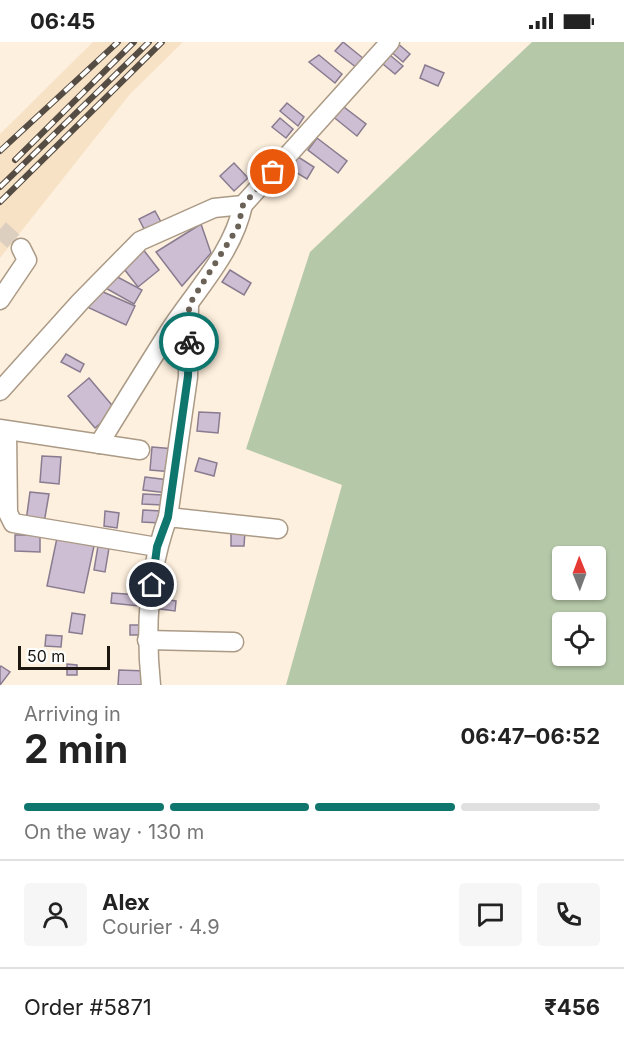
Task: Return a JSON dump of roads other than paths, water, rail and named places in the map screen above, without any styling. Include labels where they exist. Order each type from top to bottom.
[{"type":"street","points":[[99,444],[238,227],[243,205],[390,42]]},
{"type":"street","points":[[0,391],[80,302],[140,241],[214,208],[243,205]]},
{"type":"street","points":[[0,300],[27,260],[21,248]]},
{"type":"street","points":[[151,685],[147,622],[157,547],[168,517],[188,376],[189,305]]},
{"type":"street","points":[[140,450],[3,430],[8,513],[13,523],[157,547]]},
{"type":"street","points":[[168,517],[278,529]]},
{"type":"street","points":[[147,640],[234,642]]},
{"type":"tunnel","points":[[0,229],[21,248]]},
{"type":"railway","points":[[0,151],[118,42]]},
{"type":"railway","points":[[15,160],[134,42]]},
{"type":"railway","points":[[0,187],[149,42]]},
{"type":"railway","points":[[0,202],[162,42]]}]
